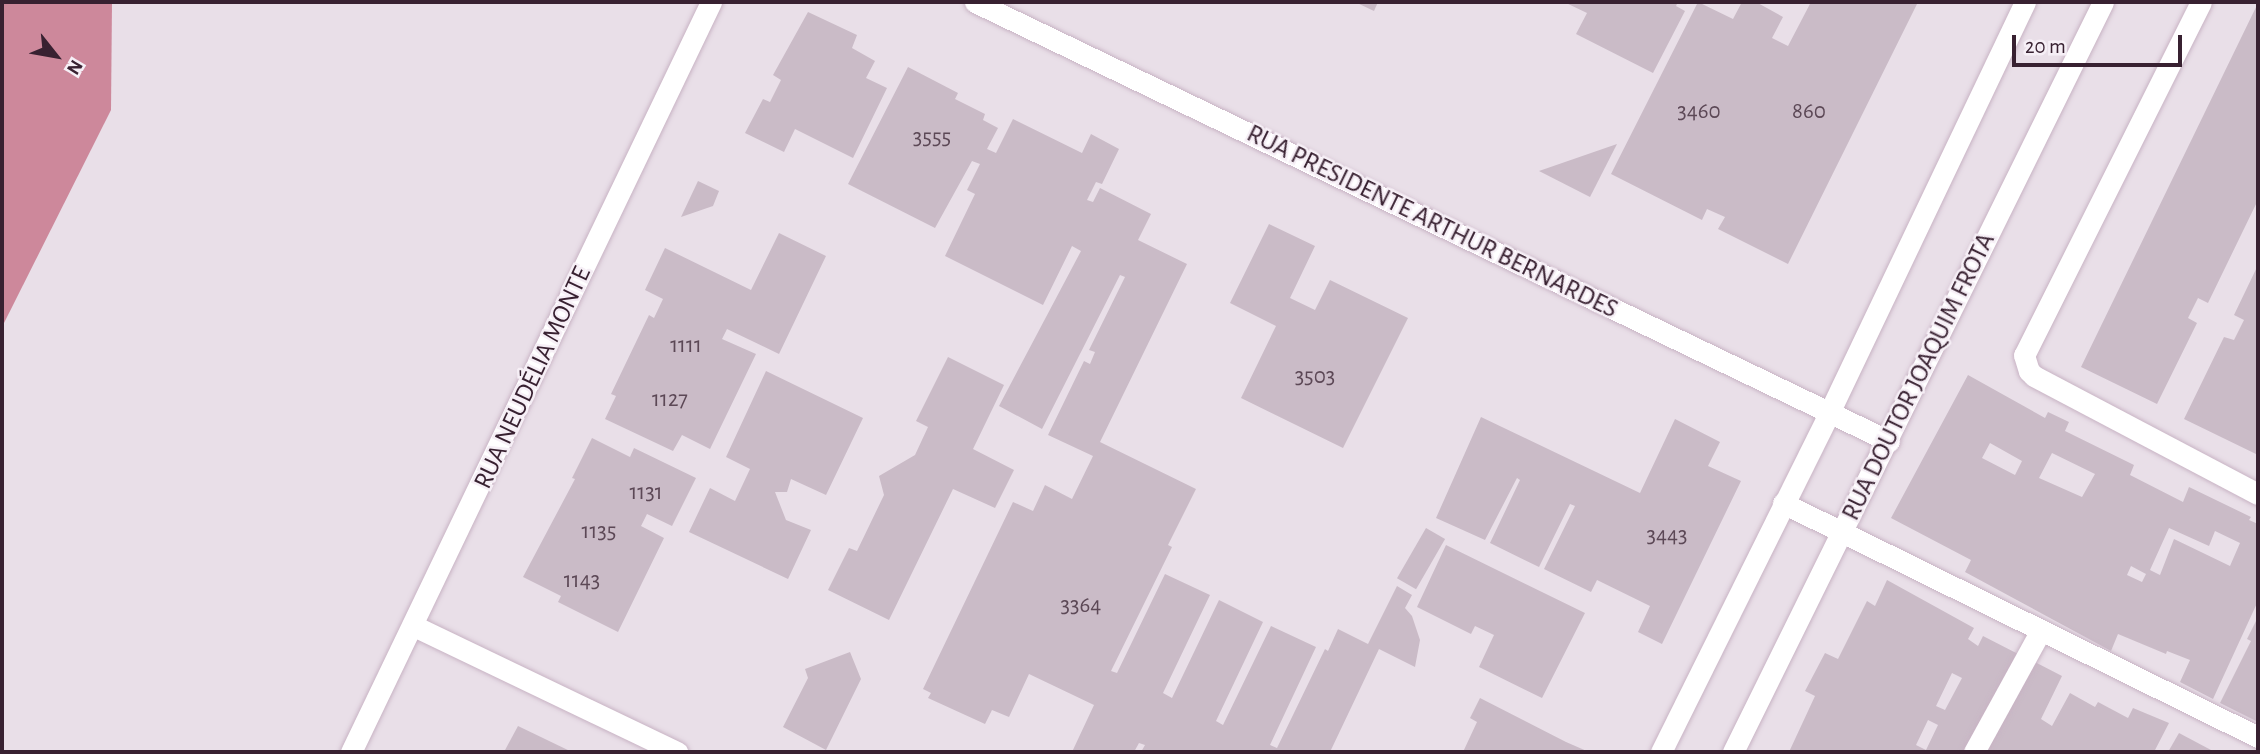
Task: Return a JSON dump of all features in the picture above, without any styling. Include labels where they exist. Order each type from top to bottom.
[{"type":"street","name":"RUA NEUDÉLIA MONTE","points":[[351,752],[414,626],[712,2]]},
{"type":"street","name":"RUA PRESIDENTE ARTHUR BERNARDES","points":[[975,2],[1889,442]]},
{"type":"street","points":[[1661,752],[1829,413],[2025,2]]},
{"type":"street","name":"RUA DOUTOR JOAQUIM FROTA","points":[[1733,752],[1889,442],[2104,2]]},
{"type":"street","points":[[2201,2],[2024,355],[2029,371],[2034,376],[2258,494]]},
{"type":"street","points":[[1783,503],[2258,737]]},
{"type":"street","points":[[414,626],[677,752]]},
{"type":"street","points":[[1974,752],[2041,631]]},
{"type":"shaded area","points":[[2,2],[112,2],[111,110],[2,327]]},
{"type":"building","points":[[1355,2],[1378,2],[1374,11]]},
{"type":"building","points":[[1564,2],[1678,2],[1676,6],[1685,11],[1653,73],[1576,34],[1587,13]]},
{"type":"building","points":[[1698,2],[1733,19],[1742,2],[1756,2],[1783,17],[1772,38],[1788,46],[1811,2],[1918,2],[1788,264],[1718,229],[1725,217],[1707,209],[1702,220],[1611,174]]},
{"type":"building","points":[[2258,3],[2258,200],[2208,303],[2198,298],[2188,318],[2197,323],[2157,404],[2081,367]]},
{"type":"building","points":[[808,12],[857,35],[852,48],[875,61],[866,78],[887,88],[853,158],[795,129],[784,152],[745,133],[763,99],[770,102],[781,80],[773,75]]},
{"type":"building","points":[[908,67],[958,93],[955,99],[985,114],[983,120],[998,128],[987,149],[996,153],[1013,119],[1082,153],[1091,134],[1119,149],[1102,184],[1096,182],[1087,200],[1093,202],[1100,188],[1151,214],[1138,240],[1187,264],[1100,442],[1196,489],[1168,545],[1172,547],[1111,671],[1117,673],[1165,574],[1210,595],[1163,693],[1172,698],[1219,600],[1263,622],[1216,721],[1223,725],[1271,626],[1316,647],[1270,745],[1277,748],[1325,649],[1328,651],[1338,629],[1368,644],[1397,586],[1412,595],[1405,608],[1412,616],[1420,640],[1415,667],[1379,649],[1330,752],[1141,752],[1145,745],[1139,743],[1134,752],[1072,752],[1094,705],[1029,674],[1009,717],[992,710],[985,724],[928,698],[931,693],[923,689],[1013,502],[1033,511],[1045,485],[1072,499],[1093,456],[1048,435],[1084,361],[1090,364],[1095,352],[1089,350],[1125,277],[1120,275],[1042,429],[999,406],[1081,251],[1072,246],[1043,305],[945,256],[975,194],[967,190],[980,164],[972,161],[935,228],[848,184]]},
{"type":"building","points":[[1617,144],[1590,197],[1539,171]]},
{"type":"building","points":[[698,181],[719,191],[713,206],[681,217]]},
{"type":"building","points":[[1269,224],[1315,246],[1290,298],[1315,310],[1330,280],[1408,318],[1343,448],[1241,398],[1276,326],[1230,303]]},
{"type":"building","points":[[779,233],[826,256],[779,354],[727,329],[722,339],[756,354],[710,449],[682,435],[673,451],[605,419],[616,396],[611,394],[649,315],[654,318],[663,299],[645,290],[665,248],[751,290]]},
{"type":"building","points":[[2258,265],[2258,455],[2184,419],[2224,337],[2234,340],[2244,320],[2234,315]]},
{"type":"building","points":[[948,357],[1004,385],[973,449],[1014,470],[995,508],[953,489],[889,620],[828,590],[849,548],[857,551],[884,495],[879,476],[915,455],[928,427],[916,421]]},
{"type":"building","points":[[766,371],[863,418],[826,495],[791,479],[787,492],[775,492],[786,520],[811,530],[788,579],[689,532],[710,488],[735,501],[750,469],[726,457]]},
{"type":"building","points":[[1968,375],[2045,418],[2048,412],[2069,422],[2065,431],[2134,465],[2130,475],[2183,502],[2189,487],[2251,517],[2249,520],[2258,524],[2258,601],[2213,699],[2180,682],[2190,660],[2167,651],[2166,654],[2118,634],[2111,651],[1965,572],[1971,560],[1891,518]],"holes":[[[1990,443],[2022,461],[2015,475],[1982,458]],[[2052,453],[2095,474],[2082,497],[2039,478]],[[2169,528],[2209,546],[2215,531],[2240,543],[2230,566],[2174,539],[2160,575],[2150,570]],[[2131,566],[2146,574],[2142,582],[2127,575]]]},
{"type":"building","points":[[1481,417],[1640,493],[1675,419],[1720,442],[1708,466],[1741,481],[1662,644],[1638,632],[1650,606],[1597,580],[1591,592],[1544,569],[1575,506],[1570,504],[1539,567],[1490,543],[1520,480],[1517,478],[1485,540],[1436,518]]},
{"type":"building","points":[[592,438],[630,457],[634,448],[696,478],[672,526],[647,514],[641,526],[664,538],[618,632],[558,602],[561,596],[523,577],[575,479],[572,478]]},
{"type":"building","points":[[1426,528],[1445,539],[1416,589],[1397,578]]},
{"type":"building","points":[[1446,545],[1585,613],[1542,698],[1479,667],[1494,635],[1475,626],[1471,634],[1417,607]]},
{"type":"building","points":[[1887,580],[1974,628],[1968,639],[1978,646],[1983,636],[2022,656],[1971,752],[1789,752],[1815,696],[1805,691],[1825,653],[1838,659],[1867,601],[1875,606]],"holes":[[[1952,673],[1962,678],[1945,710],[1936,706]],[[1928,720],[1938,725],[1926,750],[1916,745]]]},
{"type":"building","points":[[2258,617],[2258,722],[2220,703],[2251,641],[2247,639]]},
{"type":"building","points":[[850,652],[861,679],[826,750],[783,727],[808,678],[805,669]]},
{"type":"building","points":[[2031,660],[2062,676],[2041,719],[2052,726],[2070,693],[2095,707],[2098,702],[2128,718],[2133,708],[2169,723],[2154,752],[1984,752]]},
{"type":"building","points":[[1480,698],[1589,752],[1463,752],[1477,722],[1470,718]]},
{"type":"building","points":[[518,726],[572,752],[504,752]]},
{"type":"building","points":[[2179,733],[2211,750],[2210,752],[2168,752]]}]
